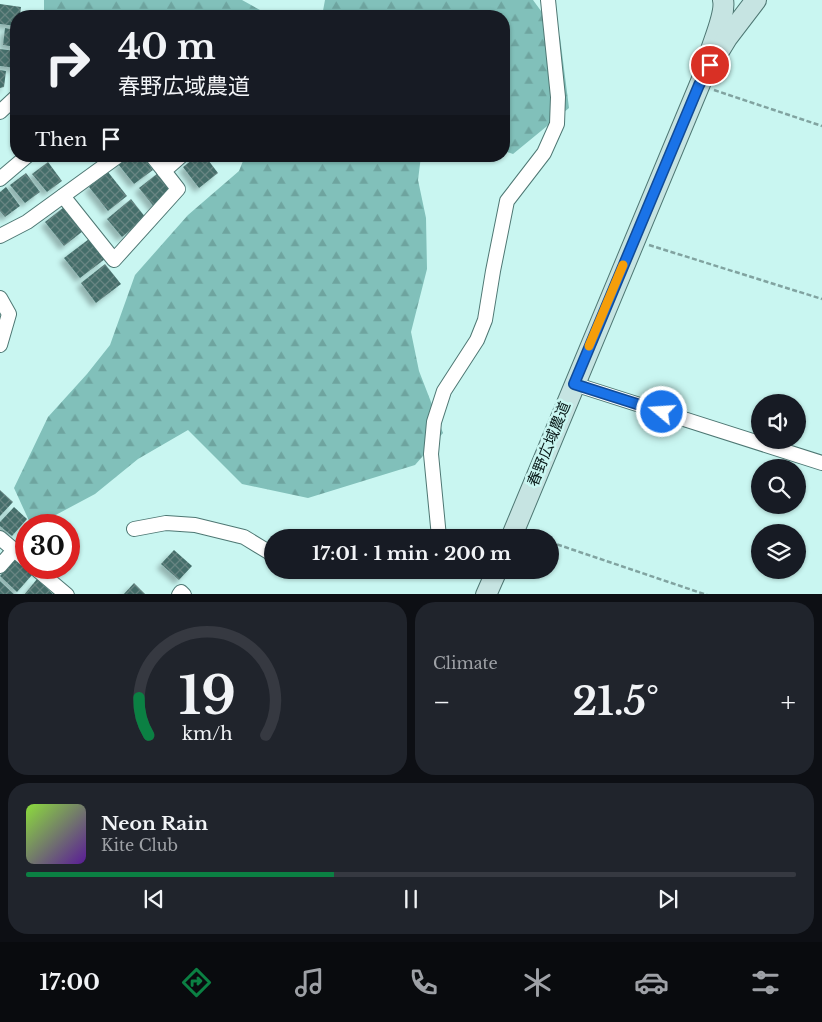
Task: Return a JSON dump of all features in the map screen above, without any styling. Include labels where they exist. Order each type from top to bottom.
[{"type":"street","points":[[441,529],[432,454],[434,422],[444,391],[477,340],[485,320],[506,201],[544,153],[557,124],[558,97],[548,0]]},
{"type":"street","points":[[700,82],[719,23],[723,0]]},
{"type":"street","name":"春野広域農道","points":[[515,529],[700,82],[749,4]]},
{"type":"street","points":[[0,112],[10,103]]},
{"type":"street","points":[[0,179],[19,162]]},
{"type":"street","points":[[0,236],[27,222],[110,162]]},
{"type":"street","points":[[63,196],[114,260],[178,189],[157,162]]},
{"type":"street","points":[[164,171],[174,162]]},
{"type":"street","points":[[0,298],[9,314],[0,346]]},
{"type":"street","points":[[574,384],[822,463]]},
{"type":"street","points":[[134,529],[166,524],[195,525],[244,536],[264,549]]},
{"type":"street","points":[[0,538],[14,550],[0,566]]},
{"type":"street","points":[[49,579],[67,594]]},
{"type":"street","points":[[486,594],[493,579]]},
{"type":"street","points":[[179,594],[181,592],[184,594]]},
{"type":"path","points":[[700,82],[822,126]]},
{"type":"path","points":[[634,240],[822,299]]},
{"type":"path","points":[[559,545],[708,594]]},
{"type":"green space","points":[[44,0],[242,0],[260,10],[44,10]]},
{"type":"green space","points":[[325,0],[533,0],[560,37],[569,108],[513,154],[510,153],[510,10],[323,10]]},
{"type":"green space","points":[[243,162],[420,162],[418,180],[426,218],[427,269],[411,332],[419,371],[443,433],[415,465],[308,498],[242,484],[188,430],[138,459],[95,494],[58,514],[26,514],[14,488],[48,417],[110,345],[135,275],[188,215],[239,171]]},
{"type":"building","points":[[0,4],[21,7],[21,10],[10,10],[10,25],[0,24]]},
{"type":"building","points":[[5,28],[10,29],[10,46],[3,45]]},
{"type":"building","points":[[0,49],[10,50],[10,67],[0,66]]},
{"type":"building","points":[[0,70],[6,71],[4,87],[0,88]]},
{"type":"building","points":[[48,162],[62,181],[47,192],[32,174]]},
{"type":"building","points":[[120,162],[147,162],[153,170],[134,184],[118,164]]},
{"type":"building","points":[[189,162],[210,162],[218,173],[199,188],[183,167]]},
{"type":"building","points":[[108,172],[127,196],[108,211],[89,187]]},
{"type":"building","points":[[26,173],[40,192],[25,203],[10,185]]},
{"type":"building","points":[[158,173],[173,194],[155,208],[139,188]]},
{"type":"building","points":[[6,187],[20,206],[5,217],[0,211],[0,192]]},
{"type":"building","points":[[131,199],[146,218],[122,237],[107,219]]},
{"type":"building","points":[[64,207],[83,231],[64,246],[45,222]]},
{"type":"building","points":[[89,239],[105,259],[80,278],[64,258]]},
{"type":"building","points":[[105,264],[121,284],[96,303],[81,283]]},
{"type":"building","points":[[0,490],[13,502],[0,516]]},
{"type":"building","points":[[14,507],[22,514],[15,514],[15,533],[12,536],[0,526],[0,522]]},
{"type":"building","points":[[174,550],[192,566],[179,580],[161,564]]},
{"type":"building","points":[[15,559],[15,579],[28,579],[17,592],[0,576]]},
{"type":"building","points":[[37,579],[53,594],[25,594]]},
{"type":"building","points":[[0,581],[14,594],[0,594]]},
{"type":"building","points":[[134,583],[145,594],[124,594]]},
{"type":"slow traffic","points":[[589,346],[623,265]]},
{"type":"route","points":[[662,412],[574,384],[699,85],[710,65]]}]
